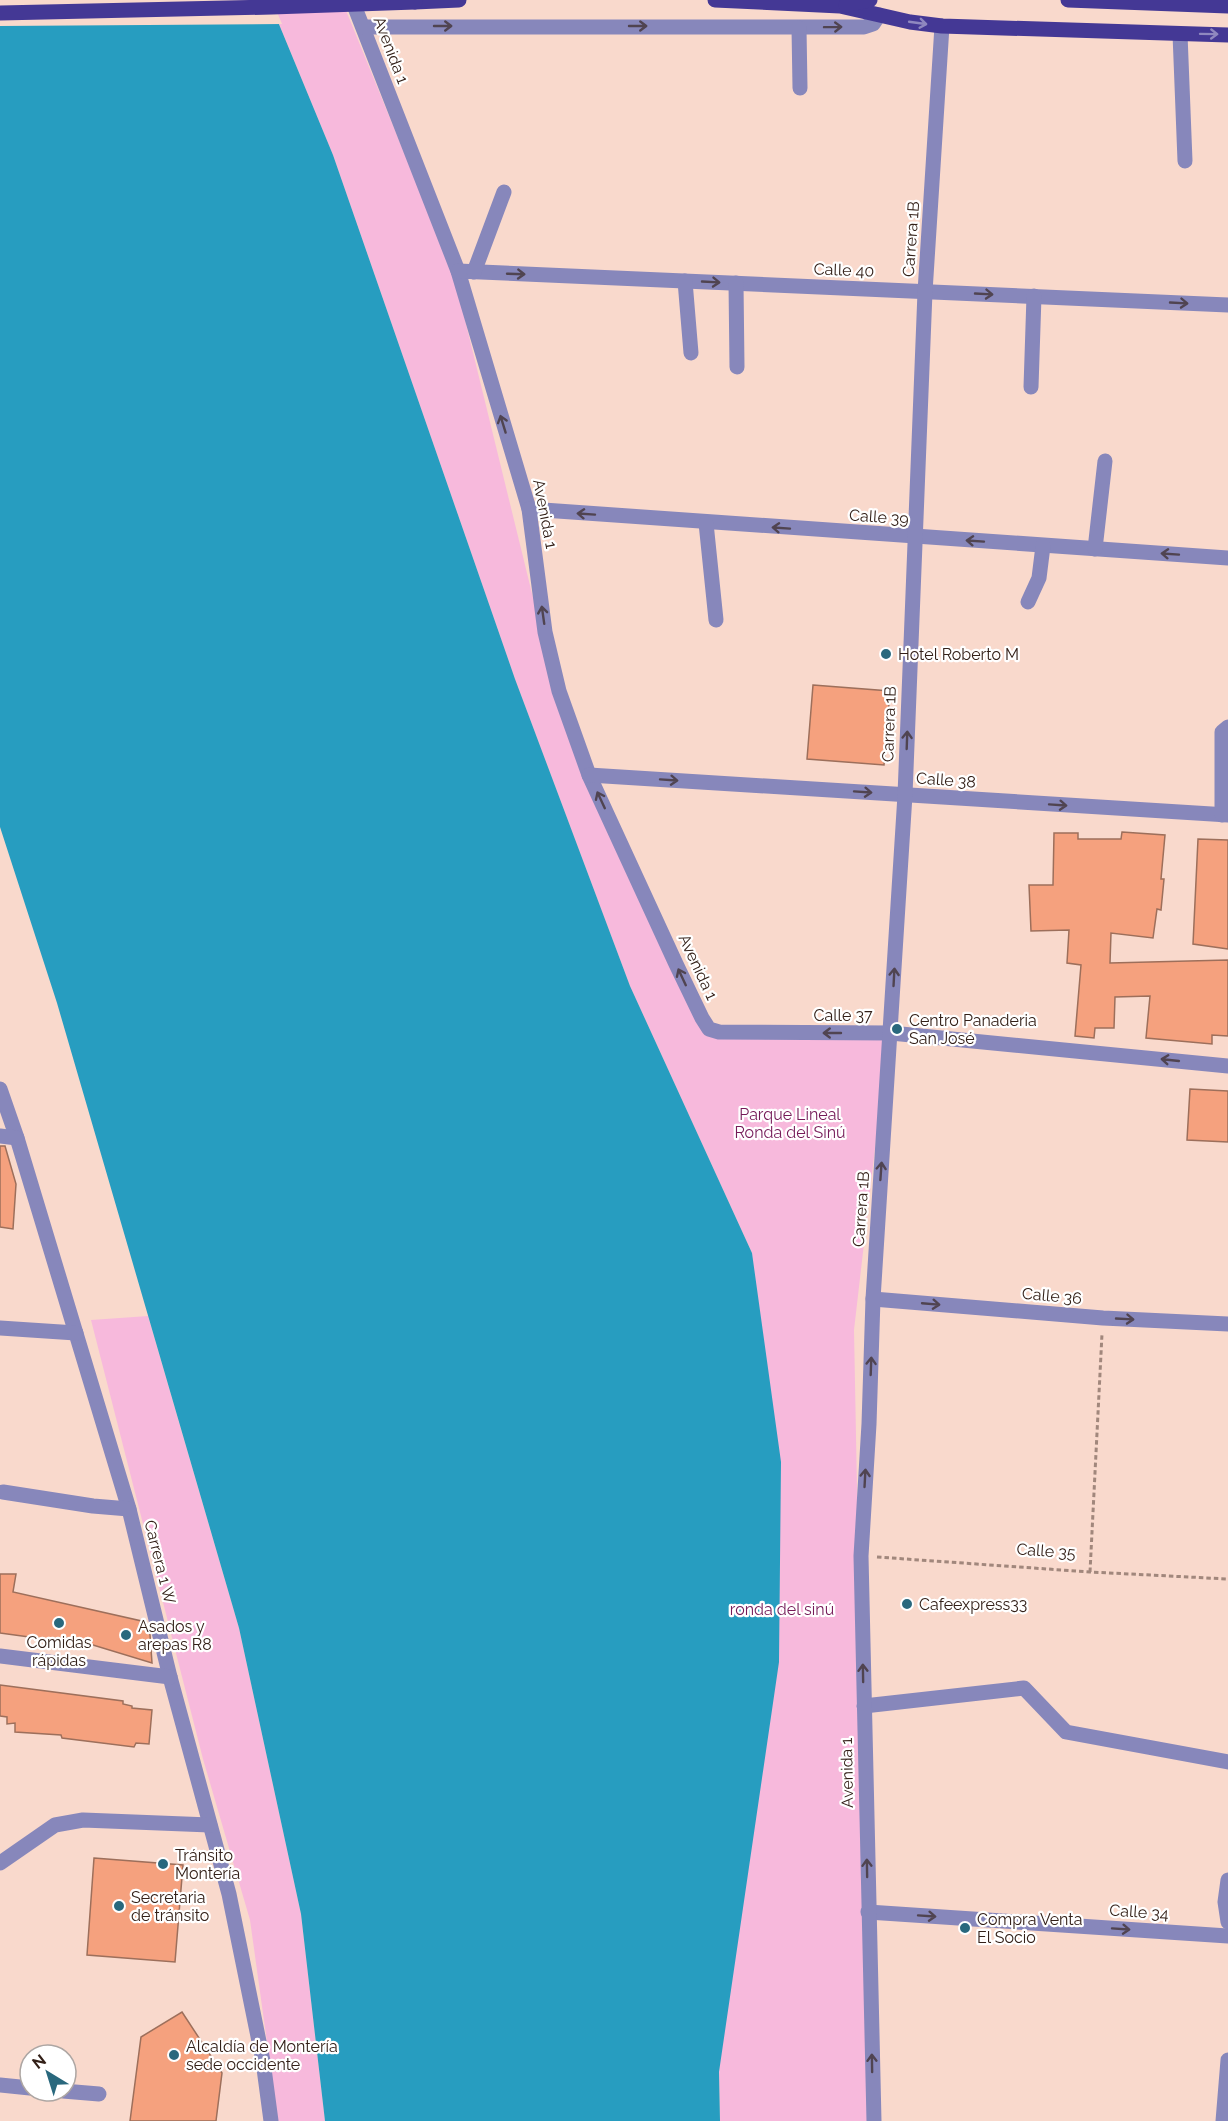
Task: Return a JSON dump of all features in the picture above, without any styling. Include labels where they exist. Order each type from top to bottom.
[{"type":"main road","points":[[0,13],[459,0]]},
{"type":"main road","points":[[715,0],[840,6],[910,22],[942,26],[1228,35]]},
{"type":"main road","points":[[840,6],[870,0]]},
{"type":"main road","points":[[1068,0],[1228,6]]},
{"type":"street","name":"Avenida 1","points":[[352,0],[458,271],[529,510],[545,632],[559,692],[589,775],[684,982],[709,1029]]},
{"type":"street","points":[[411,1],[409,12],[419,26]]},
{"type":"street","points":[[363,27],[864,27],[873,24],[879,15]]},
{"type":"street","name":"Carrera 1B","points":[[869,1424],[873,1299],[905,795],[925,292],[942,26]]},
{"type":"street","points":[[799,28],[800,88]]},
{"type":"street","points":[[1180,34],[1185,161]]},
{"type":"street","points":[[474,272],[504,192]]},
{"type":"street","name":"Calle 40","points":[[458,271],[1228,305]]},
{"type":"street","points":[[684,281],[691,353]]},
{"type":"street","points":[[736,283],[737,367]]},
{"type":"street","points":[[1032,387],[1034,296]]},
{"type":"street","points":[[1095,549],[1105,461]]},
{"type":"street","name":"Calle 39","points":[[529,510],[1228,558]]},
{"type":"street","points":[[706,523],[716,620]]},
{"type":"street","points":[[1028,602],[1039,578],[1043,546]]},
{"type":"street","points":[[1225,815],[1225,765],[1222,732],[1228,727]]},
{"type":"street","name":"Calle 38","points":[[589,775],[1225,815]]},
{"type":"street","name":"Calle 37","points":[[709,1029],[719,1032],[891,1033],[1228,1066]]},
{"type":"street","name":"Carrera 1 W","points":[[0,1089],[17,1138],[129,1509],[170,1677],[229,1894],[263,2061],[271,2121]]},
{"type":"street","points":[[0,1136],[17,1138]]},
{"type":"street","name":"Calle 36","points":[[873,1299],[1103,1318],[1228,1324]]},
{"type":"street","points":[[0,1328],[76,1333]]},
{"type":"street","name":"Avenida 1","points":[[869,1424],[861,1556],[874,2121]]},
{"type":"street","points":[[3,1492],[93,1506],[129,1509]]},
{"type":"street","points":[[0,1656],[170,1677]]},
{"type":"street","points":[[864,1706],[1024,1688],[1066,1732],[1228,1762]]},
{"type":"street","points":[[0,1863],[55,1825],[83,1820],[210,1825]]},
{"type":"street","points":[[1228,1880],[1226,1902],[1228,1922]]},
{"type":"street","name":"Calle 34","points":[[868,1912],[1228,1936]]},
{"type":"street","points":[[1223,2121],[1228,2060]]},
{"type":"street","points":[[0,2085],[18,2087]]},
{"type":"street","points":[[78,2092],[99,2094]]},
{"type":"path","points":[[1090,1572],[1103,1318]]},
{"type":"path","name":"Calle 35","points":[[861,1556],[1228,1579]]},
{"type":"green space","name":"Parque Lineal Ronda del Sinú","points":[[272,7],[345,8],[454,275],[550,667],[704,1030],[888,1036],[854,1330],[865,1912],[872,2121],[720,2121],[719,2072],[752,1253],[630,986],[515,679],[333,155]]},
{"type":"green space","points":[[148,1316],[239,1628],[301,1914],[325,2121],[278,2121],[250,1920],[203,1759],[91,1320]]},
{"type":"water","points":[[0,0],[269,0],[333,155],[515,679],[630,986],[752,1253],[781,1462],[779,1662],[719,2072],[720,2121],[325,2121],[301,1914],[239,1628],[57,1003],[0,827]]},
{"type":"pier","points":[[0,0],[272,0],[282,24],[0,26]]},
{"type":"building","points":[[813,685],[890,691],[884,765],[807,759]]},
{"type":"building","points":[[1122,832],[1165,835],[1161,879],[1164,879],[1161,910],[1157,909],[1153,938],[1111,933],[1110,963],[1228,960],[1228,1036],[1212,1035],[1212,1044],[1146,1038],[1150,996],[1115,997],[1114,1028],[1095,1028],[1094,1038],[1075,1036],[1081,965],[1067,963],[1069,930],[1031,931],[1029,885],[1053,885],[1054,833],[1078,833],[1078,839],[1121,839]]},
{"type":"building","points":[[1198,839],[1228,840],[1228,949],[1193,944]]},
{"type":"building","points":[[1190,1089],[1228,1091],[1228,1142],[1187,1140]]},
{"type":"building","points":[[0,1146],[5,1146],[16,1184],[13,1229],[0,1227]]},
{"type":"building","points":[[0,1574],[16,1574],[13,1592],[146,1622],[150,1635],[152,1663],[70,1638],[44,1639],[0,1633]]},
{"type":"building","points":[[0,1685],[123,1701],[123,1704],[132,1706],[132,1708],[152,1710],[149,1744],[136,1743],[134,1747],[62,1738],[61,1735],[15,1732],[15,1723],[7,1724],[7,1717],[0,1716]]},
{"type":"building","points":[[94,1858],[183,1865],[175,1962],[87,1955]]},
{"type":"building","name":"Alcaldía de Montería sede occidente","points":[[182,2012],[222,2073],[216,2121],[130,2121],[141,2037]]},
{"type":"place","name":"Hotel Roberto M","points":[[886,654]]},
{"type":"place","name":"Centro Panaderia San José","points":[[897,1029]]},
{"type":"place","name":"Cafeexpress33","points":[[907,1604]]},
{"type":"place","name":"Comidas rápidas","points":[[59,1623]]},
{"type":"place","name":"Asados y arepas R8","points":[[126,1635]]},
{"type":"place","name":"Tránsito Montería","points":[[163,1864]]},
{"type":"place","name":"Secretaria de tránsito","points":[[119,1906]]},
{"type":"place","name":"Compra Venta El Socio","points":[[965,1928]]},
{"type":"place","name":"Alcaldía de Montería sede occidente","points":[[174,2055]]},
{"type":"park label","name":"ronda del sinú","points":[[782,1609]]}]
